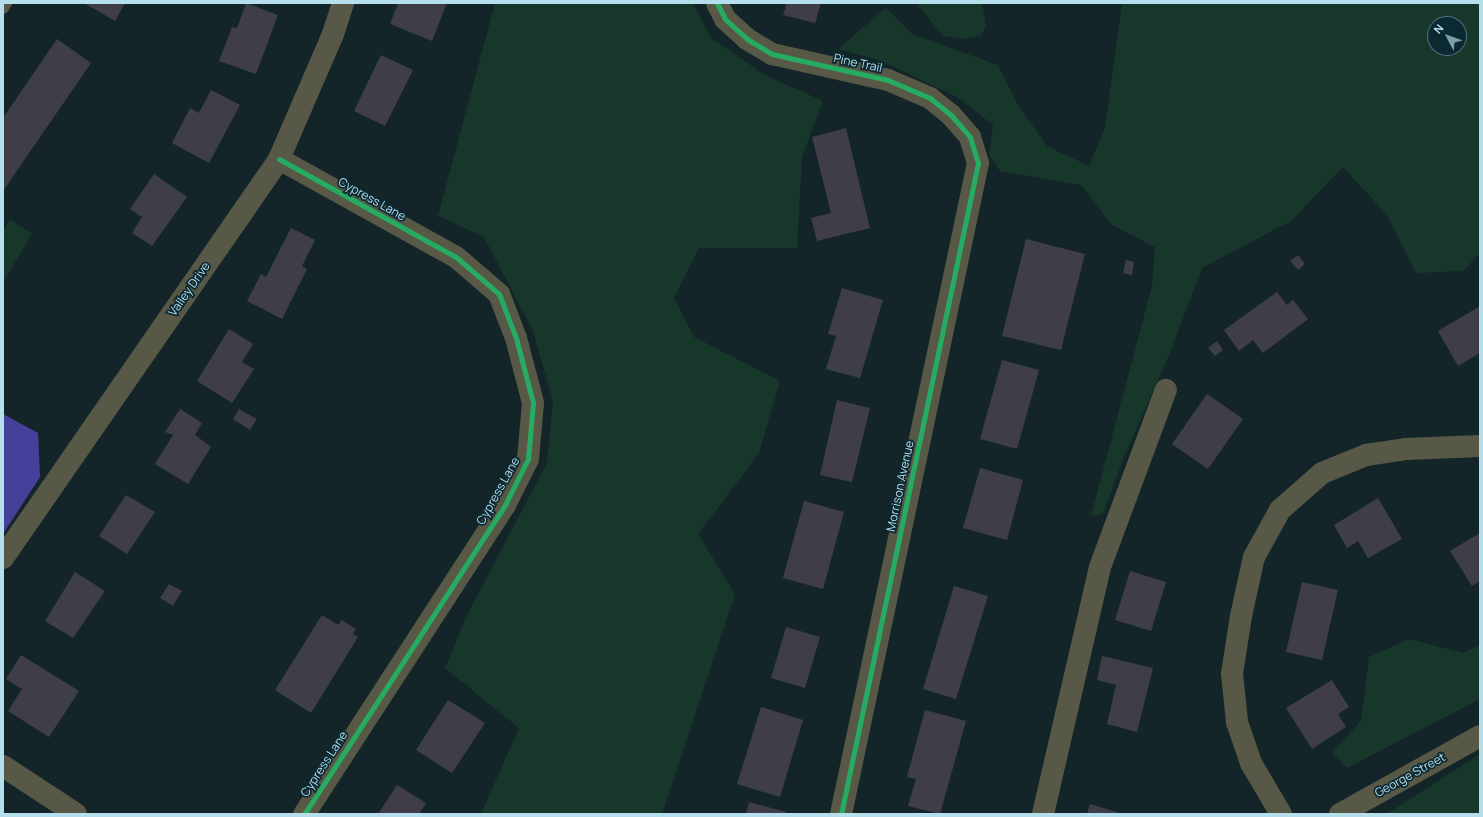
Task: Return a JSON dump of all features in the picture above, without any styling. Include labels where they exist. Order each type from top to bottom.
[{"type":"street","name":"Valley Drive","points":[[3,558],[279,158],[330,42],[343,3]]},
{"type":"street","name":"Pine Trail","points":[[717,3],[725,19],[747,39],[772,54],[888,80],[930,98],[951,115],[970,137],[978,163]]},
{"type":"street","name":"Cypress Lane","points":[[279,158],[456,257],[499,294],[516,338],[532,403],[528,459],[505,505],[304,814]]},
{"type":"street","name":"Morrison Avenue","points":[[841,814],[978,163]]},
{"type":"street","points":[[1043,814],[1100,567],[1166,390]]},
{"type":"street","points":[[1280,814],[1251,763],[1237,722],[1232,674],[1241,616],[1254,557],[1280,510],[1322,473],[1366,455],[1406,449],[1480,446]]},
{"type":"street","name":"George Street","points":[[1340,814],[1480,736]]},
{"type":"street","points":[[3,766],[76,814]]},
{"type":"lane","points":[[3,8],[6,3]]},
{"type":"green space","points":[[495,3],[693,3],[711,38],[765,75],[823,101],[802,157],[797,248],[699,248],[674,298],[694,337],[780,381],[759,453],[698,534],[735,594],[662,814],[481,814],[519,728],[445,668],[468,613],[547,463],[553,401],[533,331],[484,237],[438,216]]},
{"type":"green space","points":[[916,3],[982,3],[986,25],[982,35],[964,39],[943,36]]},
{"type":"green space","points":[[1122,3],[1480,3],[1480,253],[1463,271],[1416,273],[1387,215],[1343,167],[1291,221],[1202,268],[1170,353],[1124,457],[1103,514],[1091,516],[1152,286],[1155,247],[1112,225],[1081,185],[1000,171],[989,155],[993,125],[957,97],[881,61],[838,49],[886,8],[912,34],[998,65],[1018,105],[1047,146],[1089,166],[1105,127]]},
{"type":"green space","points":[[10,219],[32,234],[3,282],[3,231]]},
{"type":"green space","points":[[1409,639],[1463,653],[1480,645],[1480,699],[1347,768],[1332,753],[1361,721],[1369,657]]},
{"type":"green space","points":[[1480,754],[1480,814],[1387,814]]},
{"type":"shaded area","points":[[3,414],[38,433],[40,477],[3,534]]},
{"type":"building","points":[[84,3],[125,3],[115,21]]},
{"type":"building","points":[[246,3],[278,15],[256,74],[219,61],[232,27],[237,28]]},
{"type":"building","points":[[398,3],[447,3],[432,41],[390,24]]},
{"type":"building","points":[[787,3],[821,3],[815,23],[783,15]]},
{"type":"building","points":[[57,39],[91,63],[3,191],[3,118]]},
{"type":"building","points":[[381,55],[413,70],[385,126],[354,111]]},
{"type":"building","points":[[211,90],[240,105],[209,163],[172,143],[190,108],[199,113]]},
{"type":"building","points":[[846,128],[870,228],[817,241],[811,218],[831,213],[812,137]]},
{"type":"building","points":[[154,174],[187,197],[152,246],[132,233],[142,217],[130,209]]},
{"type":"building","points":[[291,228],[315,240],[302,266],[307,269],[282,319],[247,301],[261,274],[266,277]]},
{"type":"building","points":[[1026,239],[1085,254],[1061,350],[1002,336]]},
{"type":"building","points":[[1298,255],[1305,264],[1298,270],[1290,261]]},
{"type":"building","points":[[1126,260],[1134,262],[1132,275],[1123,273]]},
{"type":"building","points":[[842,288],[883,300],[860,378],[826,369],[836,336],[828,334]]},
{"type":"building","points":[[1277,292],[1287,305],[1293,300],[1308,319],[1263,353],[1253,340],[1239,351],[1224,330]]},
{"type":"building","points":[[1480,306],[1480,353],[1458,366],[1438,331]]},
{"type":"building","points":[[229,329],[253,344],[242,362],[254,369],[232,403],[197,381]]},
{"type":"building","points":[[1217,341],[1223,350],[1215,356],[1208,348]]},
{"type":"building","points":[[1002,360],[1039,370],[1017,449],[980,439]]},
{"type":"building","points":[[1207,394],[1243,419],[1208,469],[1172,444]]},
{"type":"building","points":[[837,400],[870,408],[852,482],[820,475]]},
{"type":"building","points":[[180,409],[202,423],[195,435],[211,447],[188,484],[155,464],[173,435],[165,432]]},
{"type":"building","points":[[239,409],[257,419],[250,430],[233,419]]},
{"type":"building","points":[[980,468],[1023,480],[1007,540],[963,528]]},
{"type":"building","points":[[126,495],[155,512],[127,554],[99,536]]},
{"type":"building","points":[[1378,498],[1402,539],[1368,558],[1358,541],[1347,548],[1334,525]]},
{"type":"building","points":[[804,501],[844,512],[823,589],[783,578]]},
{"type":"building","points":[[1480,533],[1480,581],[1472,586],[1450,551]]},
{"type":"building","points":[[1130,571],[1166,582],[1151,631],[1115,620]]},
{"type":"building","points":[[75,572],[105,591],[73,638],[45,621]]},
{"type":"building","points":[[1302,582],[1338,590],[1322,660],[1286,652]]},
{"type":"building","points":[[169,584],[182,591],[173,606],[160,598]]},
{"type":"building","points":[[954,586],[988,596],[956,699],[923,689]]},
{"type":"building","points":[[322,615],[338,625],[342,620],[356,629],[353,634],[358,637],[311,713],[275,690]]},
{"type":"building","points":[[786,627],[820,637],[805,688],[771,678]]},
{"type":"building","points":[[21,655],[79,691],[49,737],[8,711],[22,689],[6,679]]},
{"type":"building","points":[[1102,656],[1153,668],[1137,732],[1107,724],[1116,685],[1097,680]]},
{"type":"building","points":[[1332,680],[1349,707],[1338,714],[1346,727],[1312,749],[1286,708]]},
{"type":"building","points":[[448,700],[485,723],[452,773],[416,750]]},
{"type":"building","points":[[761,707],[803,720],[780,797],[737,784]]},
{"type":"building","points":[[925,710],[966,721],[940,814],[908,806],[916,779],[907,777]]},
{"type":"building","points":[[397,785],[426,803],[419,814],[378,814]]},
{"type":"building","points":[[749,802],[786,812],[786,814],[746,814]]},
{"type":"building","points":[[1090,804],[1123,814],[1087,814]]},
{"type":"cycle path","points":[[717,3],[725,19],[747,39],[772,54],[888,80],[930,98],[951,115],[970,137],[978,163],[841,814]]},
{"type":"cycle path","points":[[279,159],[456,257],[499,294],[516,338],[533,403],[528,459],[505,505],[304,814]]}]
